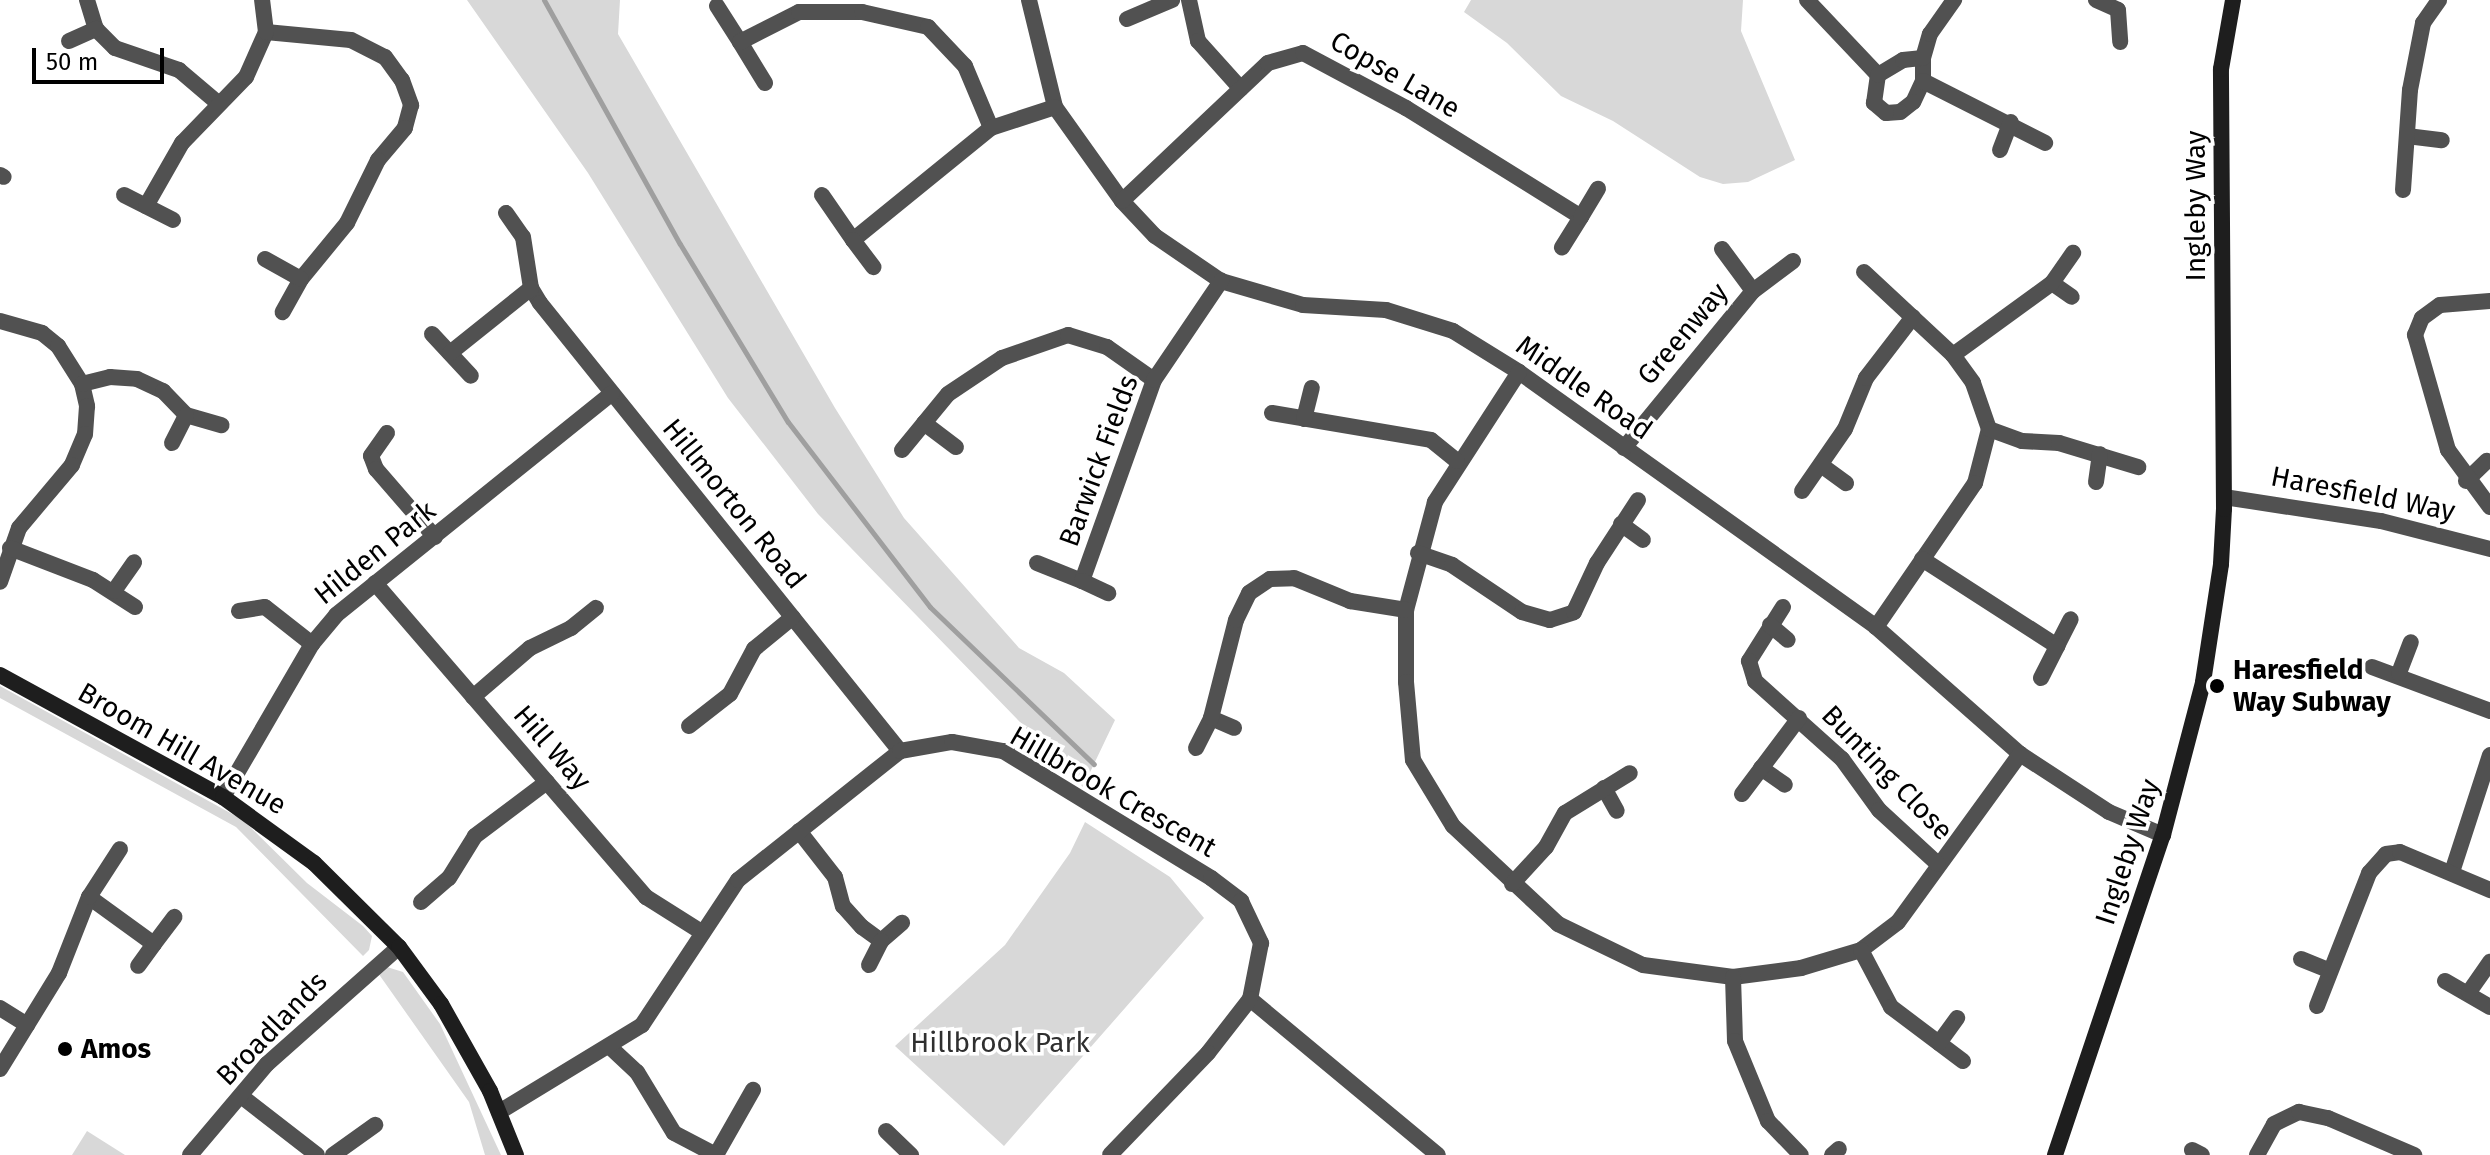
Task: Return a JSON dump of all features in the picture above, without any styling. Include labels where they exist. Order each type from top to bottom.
[{"type":"street","points":[[87,0],[96,29],[115,48],[179,70],[219,104]]},
{"type":"street","points":[[146,206],[182,143],[246,77],[266,32],[262,0]]},
{"type":"street","name":"Middle Road","points":[[1029,0],[1055,107],[1122,201],[1155,236],[1221,281],[1303,305],[1386,310],[1453,331],[1519,372],[1876,627],[2020,754],[2109,812],[2163,835]]},
{"type":"street","points":[[1127,19],[1172,0]]},
{"type":"street","points":[[1189,0],[1198,41],[1241,89]]},
{"type":"street","points":[[1807,0],[1878,75]]},
{"type":"street","points":[[1878,75],[1874,103],[1886,113],[1900,112],[1913,102],[1923,81],[1923,58],[1930,34],[1954,0]]},
{"type":"street","points":[[2096,0],[2123,5],[2120,42]]},
{"type":"street","name":"Ingleby Way","points":[[2056,1153],[2163,835],[2203,682],[2221,564],[2224,503],[2221,69],[2233,0]]},
{"type":"street","points":[[2403,190],[2407,136],[2423,23],[2439,0]]},
{"type":"street","points":[[717,6],[765,83]]},
{"type":"street","points":[[740,42],[799,12],[862,12],[928,27],[965,66],[991,128]]},
{"type":"street","points":[[69,41],[96,29]]},
{"type":"street","points":[[266,32],[351,40],[385,57],[402,80],[411,105],[405,128],[378,160],[347,223],[301,279],[283,312]]},
{"type":"street","name":"Copse Lane","points":[[1122,201],[1268,63],[1303,53],[1406,108],[1581,217]]},
{"type":"street","points":[[1878,75],[1903,60],[1923,58]]},
{"type":"street","points":[[1923,81],[2011,122],[2045,143]]},
{"type":"street","points":[[853,240],[991,128],[1055,107]]},
{"type":"street","points":[[2000,150],[2011,122]]},
{"type":"street","points":[[2407,136],[2442,140]]},
{"type":"street","points":[[1562,247],[1598,189]]},
{"type":"street","points":[[124,195],[173,220]]},
{"type":"street","points":[[822,195],[873,267]]},
{"type":"street","name":"Hillmorton Road","points":[[506,213],[523,237],[531,288],[900,751]]},
{"type":"street","name":"Greenway","points":[[1722,249],[1753,291]]},
{"type":"street","points":[[1953,355],[2052,283],[2073,253]]},
{"type":"street","points":[[265,259],[301,279]]},
{"type":"street","name":"Greenway","points":[[1624,448],[1753,291],[1793,261]]},
{"type":"street","points":[[1864,272],[1953,355],[1973,383],[1989,429],[1975,483],[1876,627]]},
{"type":"street","name":"Barwick Fields","points":[[1082,581],[1154,380],[1221,281]]},
{"type":"street","points":[[2052,283],[2072,297]]},
{"type":"street","points":[[450,353],[531,288]]},
{"type":"street","points":[[2490,301],[2440,305],[2422,318],[2415,335],[2448,450],[2466,481],[2490,507]]},
{"type":"street","points":[[1802,491],[1845,429],[1866,378],[1913,317]]},
{"type":"street","points":[[0,321],[42,333],[58,346],[82,384],[87,406],[80,449],[67,472],[30,510],[10,548],[0,582]]},
{"type":"street","points":[[432,334],[471,376]]},
{"type":"street","points":[[902,450],[948,394],[1002,358],[1068,335],[1107,347],[1154,380]]},
{"type":"street","points":[[1519,372],[1457,461],[1435,502],[1418,553],[1406,610],[1413,760],[1453,826],[1558,924],[1643,965],[1733,977],[1801,968],[1861,950],[1898,922],[2020,754]]},
{"type":"street","points":[[82,384],[110,377],[137,379],[163,391],[186,415],[222,425]]},
{"type":"street","points":[[1304,419],[1312,388]]},
{"type":"street","name":"Hilden Park","points":[[223,797],[312,644],[336,615],[612,393]]},
{"type":"street","points":[[1272,413],[1431,440],[1457,461]]},
{"type":"street","points":[[172,443],[186,415]]},
{"type":"street","points":[[924,423],[956,447]]},
{"type":"street","points":[[1989,429],[2022,441],[2059,443],[2138,467]]},
{"type":"street","points":[[387,433],[371,456],[376,469],[435,537]]},
{"type":"street","points":[[2096,482],[2100,454]]},
{"type":"street","points":[[2466,481],[2487,461]]},
{"type":"street","points":[[1821,465],[1846,483]]},
{"type":"street","points":[[1418,553],[1452,565],[1522,612],[1550,620],[1574,612],[1621,524],[1638,500]]},
{"type":"street","name":"Haresfield Way","points":[[2224,503],[2381,521],[2490,549]]},
{"type":"street","points":[[1621,524],[1643,540]]},
{"type":"street","points":[[10,548],[114,591],[135,607]]},
{"type":"street","points":[[1922,559],[2057,646]]},
{"type":"street","points":[[114,591],[134,562]]},
{"type":"street","name":"Barwick Fields","points":[[1037,563],[1108,593]]},
{"type":"street","points":[[1196,748],[1211,718],[1236,620],[1249,593],[1270,579],[1294,578],[1350,601],[1406,610]]},
{"type":"street","name":"Hill Way","points":[[375,583],[646,897],[703,933]]},
{"type":"street","points":[[239,611],[265,607],[312,644]]},
{"type":"street","name":"Bunting Close","points":[[1783,607],[1749,661],[1755,681],[1842,759],[1879,810],[1938,864]]},
{"type":"street","points":[[473,697],[530,648],[571,628],[596,608]]},
{"type":"street","points":[[689,726],[730,694],[754,649],[793,617]]},
{"type":"street","points":[[2041,678],[2071,619]]},
{"type":"street","points":[[1770,625],[1788,640]]},
{"type":"street","points":[[2399,673],[2411,642]]},
{"type":"street","points":[[2372,667],[2399,673],[2417,687],[2490,711]]},
{"type":"street","name":"Broom Hill Avenue","points":[[0,675],[223,797],[314,863],[399,947],[441,1004],[499,1112],[516,1155]]},
{"type":"street","points":[[1211,718],[1234,728]]},
{"type":"street","name":"Bunting Close","points":[[1742,794],[1799,718]]},
{"type":"street","name":"Hillbrook Crescent","points":[[499,1112],[611,1048],[642,1025],[738,880],[900,751],[952,742],[1003,751],[1211,878],[1241,901],[1261,943],[1250,999],[1208,1053],[1110,1155]]},
{"type":"street","points":[[2452,872],[2490,755]]},
{"type":"street","points":[[1761,768],[1785,785]]},
{"type":"street","points":[[1512,884],[1546,847],[1565,813],[1630,773]]},
{"type":"street","points":[[421,902],[449,878],[475,836],[547,782]]},
{"type":"street","points":[[1604,788],[1617,811]]},
{"type":"street","points":[[799,831],[835,877],[843,906],[881,941]]},
{"type":"street","points":[[0,1069],[59,973],[89,897],[120,849]]},
{"type":"street","points":[[2317,1006],[2375,862],[2400,852],[2490,890]]},
{"type":"street","points":[[89,897],[154,944]]},
{"type":"street","points":[[138,966],[174,917]]},
{"type":"street","points":[[869,965],[881,941],[902,923]]},
{"type":"street","name":"Broadlands","points":[[190,1155],[241,1096],[323,1011],[399,947]]},
{"type":"street","points":[[1861,950],[1891,1007],[1963,1061]]},
{"type":"street","points":[[2301,959],[2330,971]]},
{"type":"street","points":[[2469,992],[2490,962]]},
{"type":"street","points":[[1733,977],[1735,1041],[1768,1121],[1801,1155]]},
{"type":"street","points":[[2445,981],[2469,992],[2490,1007]]},
{"type":"street","points":[[1250,999],[1438,1155]]},
{"type":"street","points":[[0,1008],[27,1025]]},
{"type":"street","points":[[1939,1043],[1957,1018]]},
{"type":"street","points":[[611,1048],[637,1072],[674,1133],[716,1155],[753,1090]]},
{"type":"street","points":[[241,1096],[317,1155]]},
{"type":"street","points":[[2257,1155],[2274,1124],[2299,1112],[2328,1118],[2414,1155]]},
{"type":"street","points":[[333,1155],[375,1125]]},
{"type":"street","points":[[886,1131],[909,1154]]},
{"type":"green space","points":[[467,0],[620,0],[618,34],[835,408],[904,518],[1019,648],[1064,673],[1115,720],[1083,787],[818,514],[728,398],[588,173]]},
{"type":"green space","points":[[1471,0],[1743,0],[1741,31],[1795,160],[1748,182],[1723,184],[1700,177],[1613,121],[1561,96],[1507,43],[1464,12]]},
{"type":"green space","points":[[0,686],[243,820],[307,883],[363,926],[372,936],[369,950],[363,956],[236,827],[0,698]]},
{"type":"green space","name":"Hillbrook Park","points":[[1085,822],[1170,877],[1204,918],[1004,1146],[895,1046],[1005,945],[1070,853]]},
{"type":"green space","points":[[387,967],[403,972],[440,1024],[501,1155],[485,1155],[469,1102],[378,973]]},
{"type":"green space","points":[[87,1131],[125,1155],[72,1155]]},
{"type":"waterway","points":[[544,0],[680,244],[788,422],[930,607],[1094,764]]},
{"type":"place","name":"Haresfield Way Subway","points":[[2217,686]]},
{"type":"place","name":"Amos","points":[[65,1049]]}]
